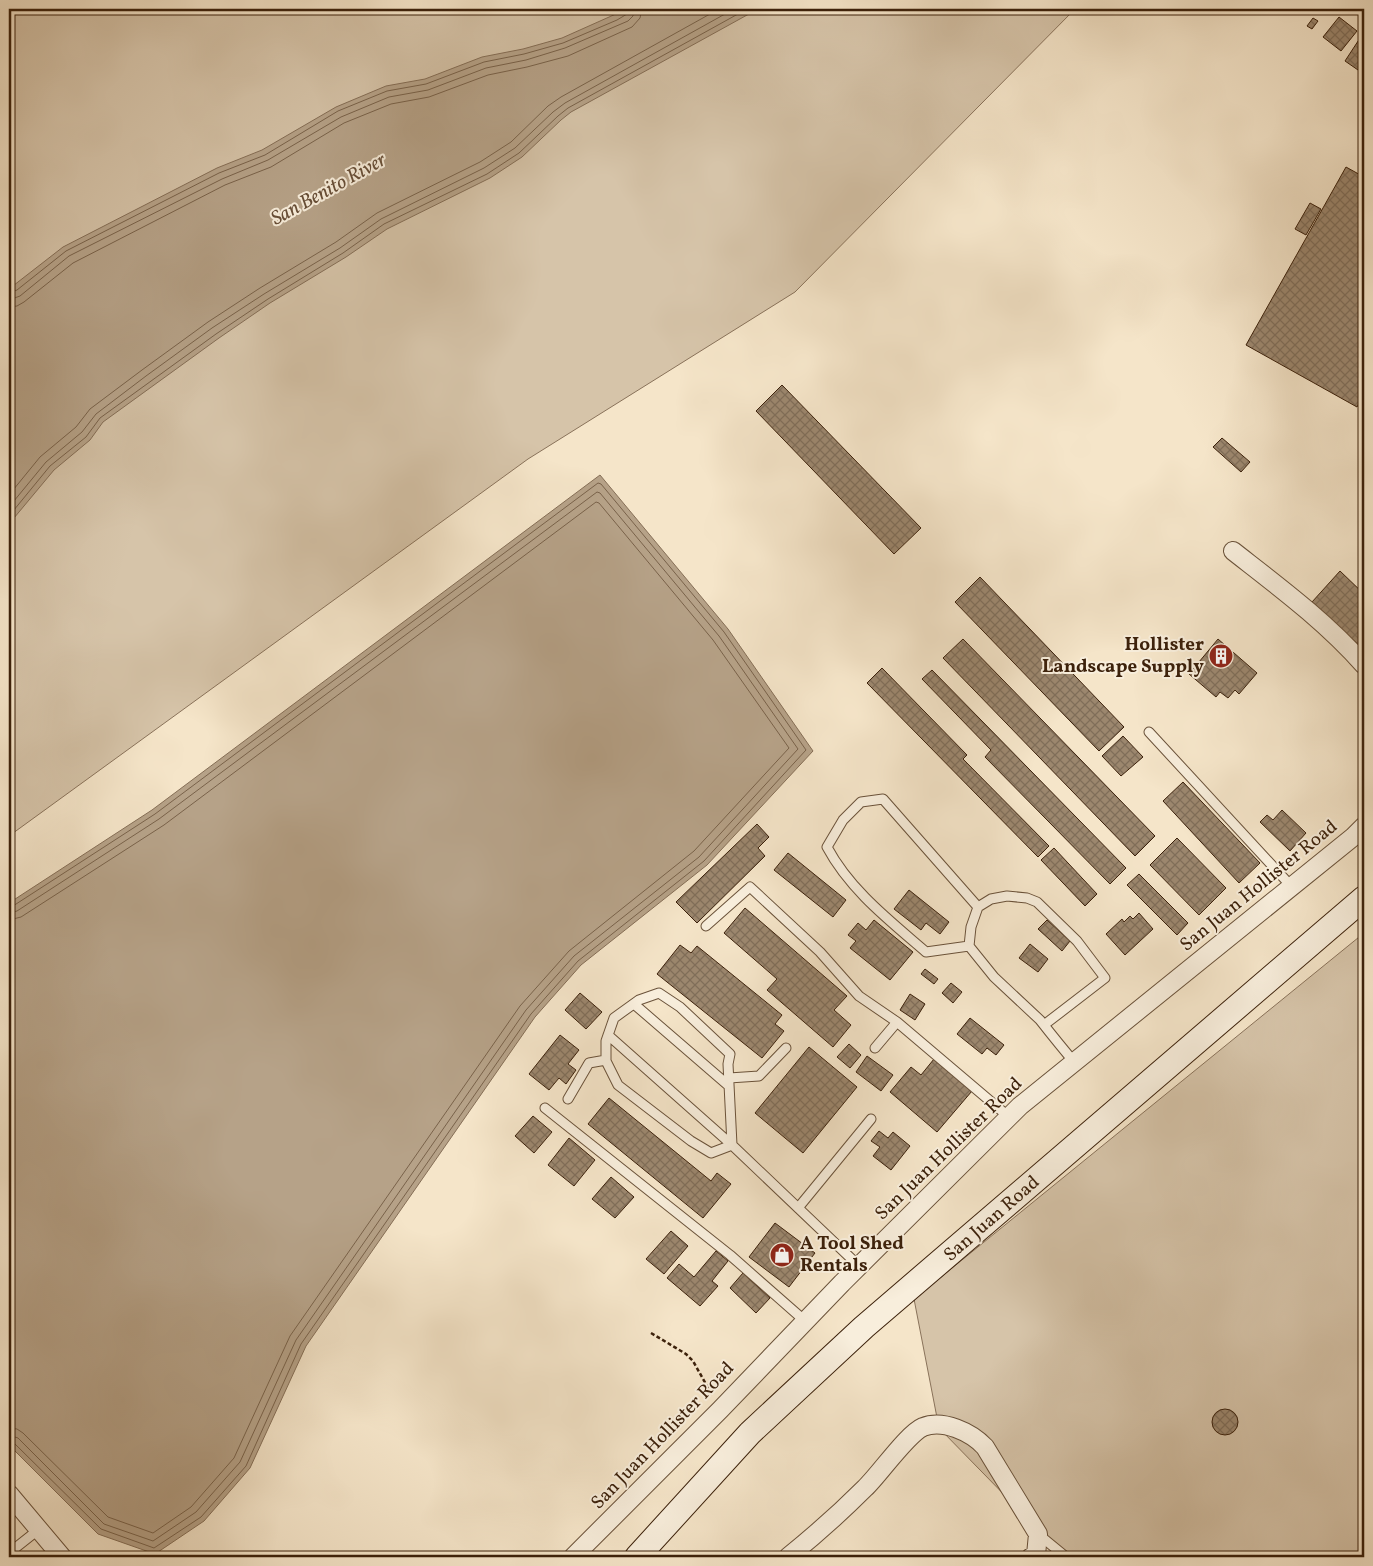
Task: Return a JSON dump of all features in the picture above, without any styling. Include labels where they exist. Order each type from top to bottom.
[{"type":"main road","name":"San Juan Road","points":[[637,1557],[750,1433],[864,1327],[1364,898]]},
{"type":"street","points":[[1233,551],[1306,607],[1364,665]]},
{"type":"street","name":"San Juan Hollister Road","points":[[573,1557],[720,1410],[859,1266],[1009,1117],[1354,837],[1364,826]]},
{"type":"street","points":[[788,1557],[865,1488],[917,1430],[930,1425],[963,1431],[979,1441],[991,1456],[1038,1534],[1036,1555],[1031,1557]]},
{"type":"street","points":[[9,1494],[62,1557]]},
{"type":"lane","points":[[1149,732],[1292,887]]},
{"type":"lane","points":[[969,946],[926,952],[869,904],[835,863],[827,847],[843,820],[861,802],[883,799],[978,907]]},
{"type":"lane","points":[[706,926],[750,887],[820,952],[859,996],[897,1022],[1009,1117]]},
{"type":"lane","points":[[1044,1025],[1105,978],[1077,941],[1037,902],[1027,898],[1007,896],[991,899],[978,907],[971,927],[969,946],[994,977],[1044,1025],[1075,1063]]},
{"type":"lane","points":[[659,993],[680,1007],[730,1054],[729,1082],[732,1145],[711,1153],[691,1141],[618,1084],[606,1060],[606,1041],[614,1018],[640,1000],[659,993]]},
{"type":"lane","points":[[634,1004],[729,1082]]},
{"type":"lane","points":[[875,1048],[897,1022]]},
{"type":"lane","points":[[608,1036],[732,1145],[859,1266]]},
{"type":"lane","points":[[729,1082],[759,1076],[786,1048]]},
{"type":"lane","points":[[568,1099],[589,1063],[606,1060]]},
{"type":"lane","points":[[545,1108],[730,1255],[805,1321]]},
{"type":"lane","points":[[798,1208],[871,1119]]},
{"type":"lane","points":[[9,1553],[38,1530]]},
{"type":"lane","points":[[1038,1534],[1066,1557]]},
{"type":"path","points":[[651,1333],[686,1354],[694,1361],[720,1410]]},
{"type":"shaded area","points":[[9,9],[1075,9],[795,292],[528,459],[9,836]]},
{"type":"shaded area","points":[[1364,933],[1364,1557],[1065,1557],[939,1428],[914,1299]]},
{"type":"water","name":"San Benito River","points":[[627,9],[758,9],[571,112],[522,157],[490,178],[387,229],[346,257],[270,303],[219,338],[103,422],[90,440],[54,470],[9,524],[9,289],[63,247],[217,168],[262,150],[336,107],[386,86],[425,79],[482,57],[523,49],[562,38]]},
{"type":"water","points":[[600,475],[728,629],[813,751],[707,865],[581,965],[535,1017],[306,1346],[250,1468],[204,1521],[155,1554],[98,1534],[9,1445],[9,903],[152,810]]},
{"type":"building","points":[[1339,17],[1357,31],[1341,51],[1323,37]]},
{"type":"building","points":[[1313,18],[1318,21],[1312,29],[1307,26]]},
{"type":"building","points":[[1364,32],[1364,60],[1358,70],[1345,61]]},
{"type":"building","points":[[1346,167],[1364,177],[1364,394],[1357,407],[1246,345]]},
{"type":"building","points":[[1310,203],[1321,209],[1306,235],[1295,229]]},
{"type":"building","points":[[782,385],[921,528],[894,554],[756,411]]},
{"type":"building","points":[[1222,438],[1250,462],[1241,472],[1213,447]]},
{"type":"building","points":[[1340,571],[1364,594],[1364,650],[1312,602]]},
{"type":"building","points":[[980,577],[1124,727],[1099,751],[955,602]]},
{"type":"building","points":[[963,639],[1155,836],[1135,856],[943,658]]},
{"type":"building","name":"Hollister Landscape Supply","points":[[1218,639],[1257,673],[1239,694],[1235,690],[1228,698],[1220,692],[1216,697],[1189,674]]},
{"type":"building","points":[[882,668],[967,755],[963,759],[1049,846],[1038,857],[867,683]]},
{"type":"building","points":[[932,670],[1126,868],[1110,884],[985,757],[991,750],[922,679]]},
{"type":"building","points":[[1123,736],[1143,757],[1121,776],[1102,756]]},
{"type":"building","points":[[1183,782],[1260,863],[1239,883],[1163,801]]},
{"type":"building","points":[[1282,810],[1306,833],[1290,851],[1260,822],[1267,815],[1273,820]]},
{"type":"building","points":[[757,824],[769,837],[758,848],[765,856],[697,923],[676,902]]},
{"type":"building","points":[[1177,838],[1226,888],[1199,915],[1150,865]]},
{"type":"building","points":[[1054,848],[1097,894],[1085,906],[1041,860]]},
{"type":"building","points":[[788,853],[846,900],[833,917],[774,870]]},
{"type":"building","points":[[1139,874],[1188,923],[1177,935],[1127,885]]},
{"type":"building","points":[[909,890],[949,922],[940,934],[926,923],[921,930],[894,909]]},
{"type":"building","points":[[745,908],[847,996],[834,1010],[851,1025],[833,1047],[767,990],[777,979],[724,933]]},
{"type":"building","points":[[1139,913],[1153,929],[1125,955],[1106,934],[1122,919],[1124,922],[1130,916],[1133,919]]},
{"type":"building","points":[[874,920],[913,952],[890,980],[850,948],[856,941],[848,935],[858,923],[866,930]]},
{"type":"building","points":[[1047,920],[1070,941],[1062,951],[1038,929]]},
{"type":"building","points":[[1030,944],[1048,959],[1038,972],[1019,958]]},
{"type":"building","points":[[680,945],[691,953],[697,946],[782,1015],[775,1024],[784,1031],[762,1058],[657,974]]},
{"type":"building","points":[[925,969],[938,979],[934,984],[921,974]]},
{"type":"building","points":[[951,983],[962,992],[953,1003],[942,993]]},
{"type":"building","points":[[580,993],[602,1012],[586,1029],[565,1010]]},
{"type":"building","points":[[910,994],[925,1004],[915,1020],[900,1010]]},
{"type":"building","points":[[970,1018],[1004,1045],[996,1055],[987,1048],[982,1054],[957,1034]]},
{"type":"building","points":[[560,1035],[579,1050],[568,1064],[576,1070],[566,1084],[559,1078],[549,1090],[529,1074]]},
{"type":"building","points":[[849,1044],[861,1055],[850,1068],[837,1057]]},
{"type":"building","points":[[809,1047],[857,1087],[803,1153],[755,1113]]},
{"type":"building","points":[[867,1056],[893,1075],[881,1091],[856,1072]]},
{"type":"building","points":[[934,1059],[972,1091],[937,1132],[890,1092],[911,1067],[921,1075]]},
{"type":"building","points":[[609,1098],[711,1181],[717,1173],[731,1184],[703,1218],[588,1124]]},
{"type":"building","points":[[533,1116],[552,1132],[534,1153],[515,1136]]},
{"type":"building","points":[[879,1131],[888,1138],[893,1132],[910,1146],[891,1170],[873,1156],[880,1147],[871,1141]]},
{"type":"building","points":[[569,1138],[595,1160],[574,1186],[548,1165]]},
{"type":"building","points":[[611,1177],[634,1197],[615,1218],[592,1199]]},
{"type":"building","name":"A Tool Shed Rentals","points":[[775,1223],[815,1253],[789,1287],[749,1257]]},
{"type":"building","points":[[671,1231],[688,1246],[664,1274],[646,1259]]},
{"type":"building","points":[[716,1251],[728,1261],[712,1281],[718,1286],[700,1306],[667,1278],[679,1264],[694,1277]]},
{"type":"building","points":[[743,1273],[770,1298],[756,1313],[730,1288]]},
{"type":"building","points":[[1225,1409],[1234,1413],[1238,1422],[1234,1431],[1225,1435],[1216,1431],[1212,1422],[1216,1413]]},
{"type":"place","name":"Hollister Landscape Supply","points":[[1221,656]]},
{"type":"place","name":"A Tool Shed Rentals","points":[[782,1255]]}]
